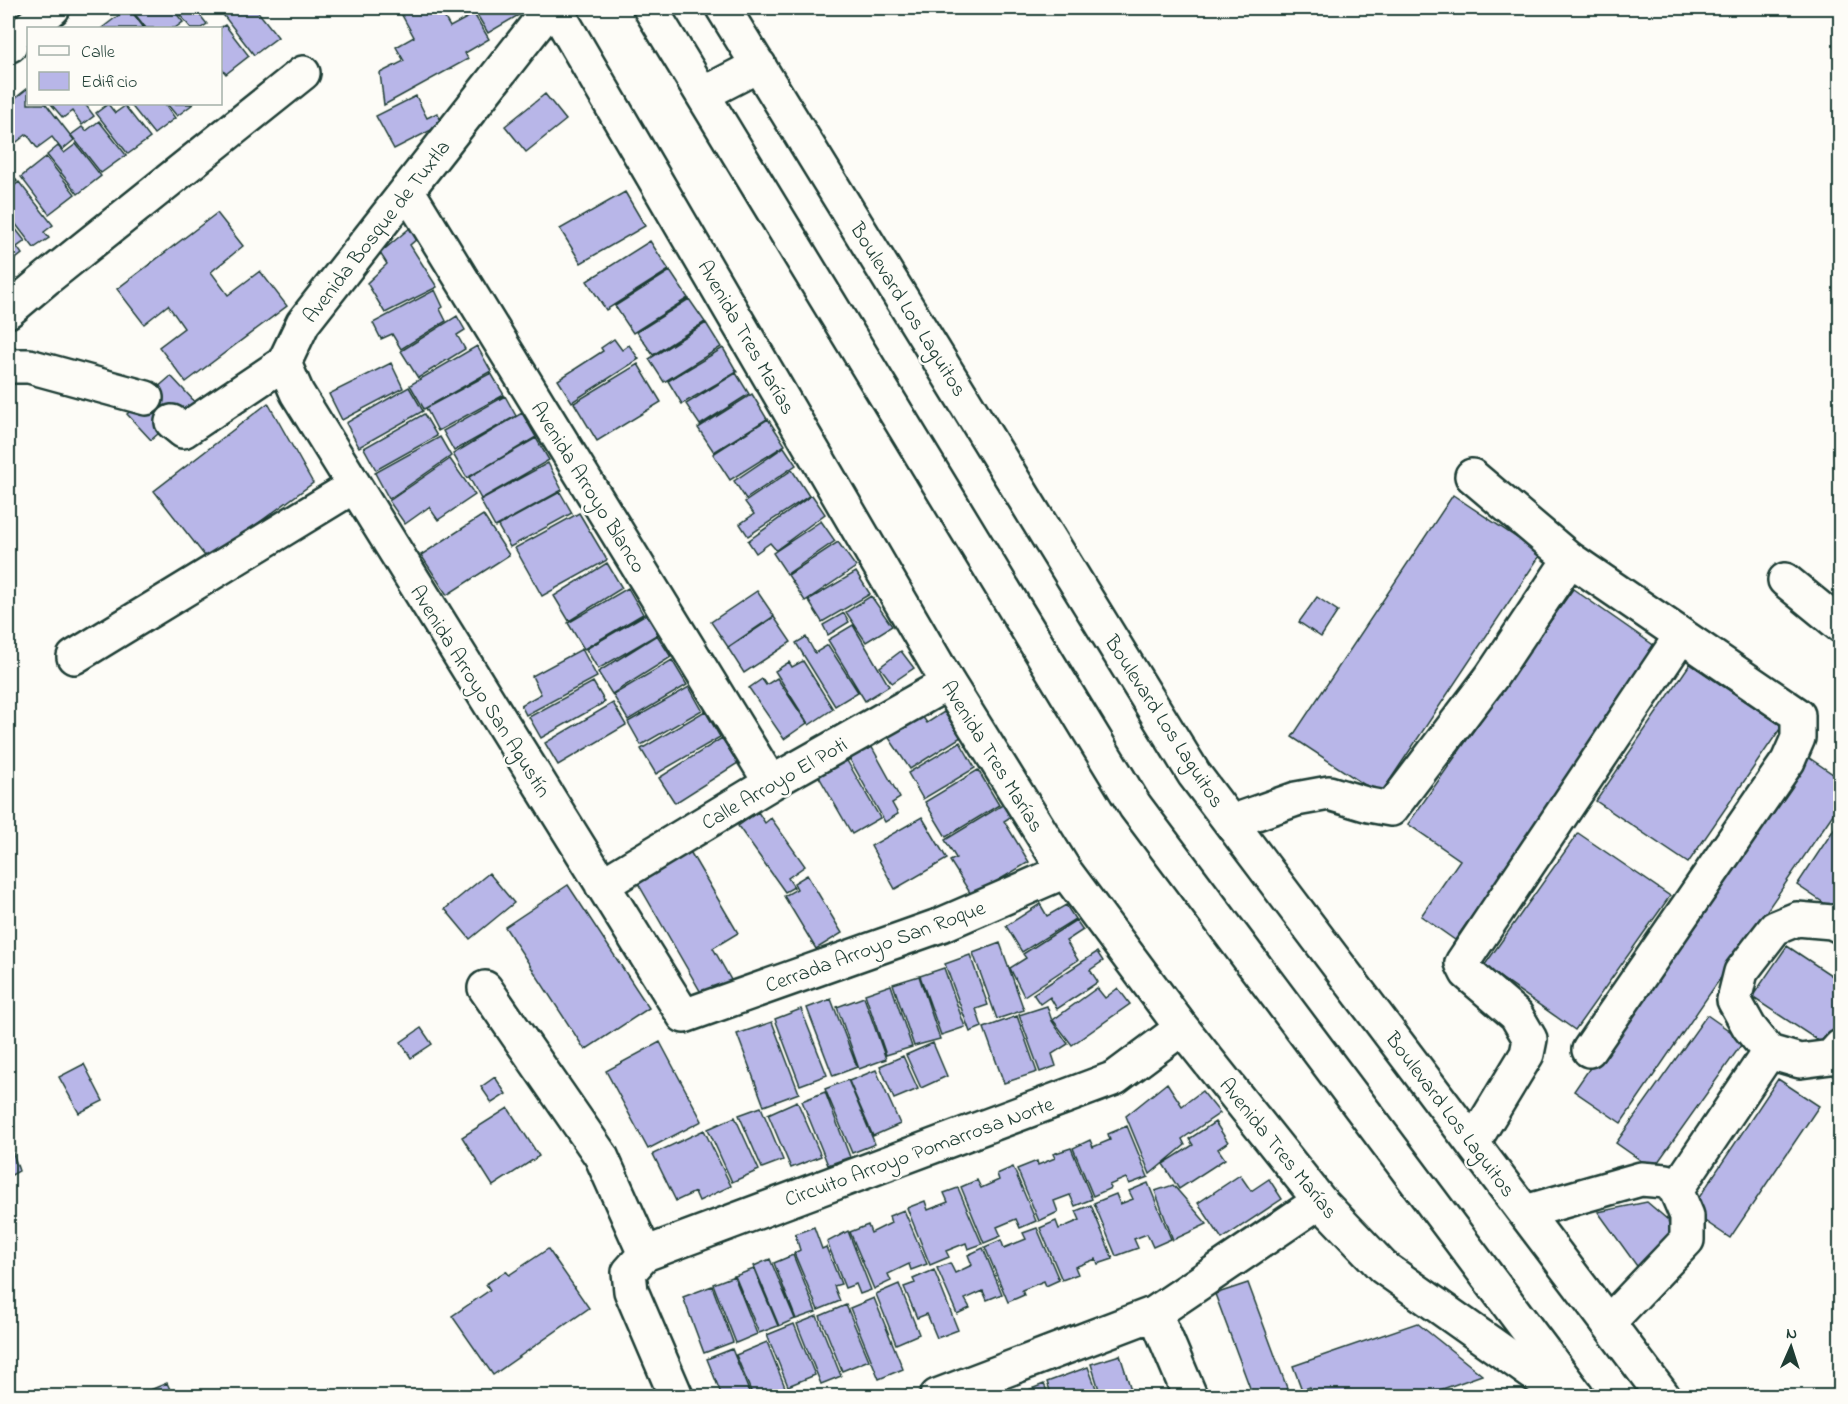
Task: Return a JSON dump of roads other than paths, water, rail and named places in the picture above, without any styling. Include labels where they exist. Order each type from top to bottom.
[{"type":"street","points":[[30,27],[53,8]]},
{"type":"street","name":"Avenida Bosque de Tuxtla","points":[[284,363],[303,323],[550,8]]},
{"type":"street","name":"Avenida Tres Marías","points":[[555,8],[948,683],[1065,871],[1182,1028],[1320,1201],[1383,1267],[1565,1396]]},
{"type":"street","points":[[650,8],[1135,806],[1577,1396]]},
{"type":"street","name":"Boulevard Los Laguitos","points":[[723,8],[1188,764],[1664,1396]]},
{"type":"street","points":[[703,94],[759,65]]},
{"type":"street","points":[[8,311],[46,278],[303,74]]},
{"type":"street","name":"Avenida Arroyo Blanco","points":[[408,190],[771,783]]},
{"type":"street","points":[[177,426],[284,363]]},
{"type":"street","name":"Avenida Arroyo San Agustín","points":[[284,363],[297,393],[684,1016]]},
{"type":"street","points":[[8,366],[29,366],[146,398]]},
{"type":"street","points":[[1472,476],[1570,559],[1798,715],[1798,738],[1788,760],[1590,1050]]},
{"type":"street","points":[[74,657],[354,486]]},
{"type":"street","points":[[1231,822],[1296,799],[1329,793],[1391,809],[1492,676],[1570,559]]},
{"type":"street","points":[[1785,580],[1840,625]]},
{"type":"street","points":[[1473,1143],[1527,1054],[1530,1039],[1516,1015],[1467,973],[1462,963],[1681,636]]},
{"type":"street","name":"Calle Arroyo El Poti","points":[[602,885],[771,783],[948,683]]},
{"type":"street","name":"Cerrada Arroyo San Roque","points":[[684,1016],[941,926],[1065,871]]},
{"type":"street","points":[[1840,926],[1832,922],[1797,919],[1775,928],[1742,972],[1734,1000],[1749,1027],[1769,1052],[1800,1061],[1831,1057],[1840,1047]]},
{"type":"street","points":[[485,988],[601,1156],[645,1254],[629,1272],[631,1291],[676,1396]]},
{"type":"street","name":"Circuito Arroyo Pomarrosa Norte","points":[[645,1254],[1115,1078],[1182,1028]]},
{"type":"street","points":[[1676,1190],[1769,1052]]},
{"type":"street","points":[[1525,1212],[1641,1179],[1666,1181],[1676,1190],[1687,1216],[1688,1240],[1608,1323]]},
{"type":"street","points":[[937,1396],[1155,1313],[1320,1201]]},
{"type":"street","points":[[1155,1313],[1190,1396]]}]
